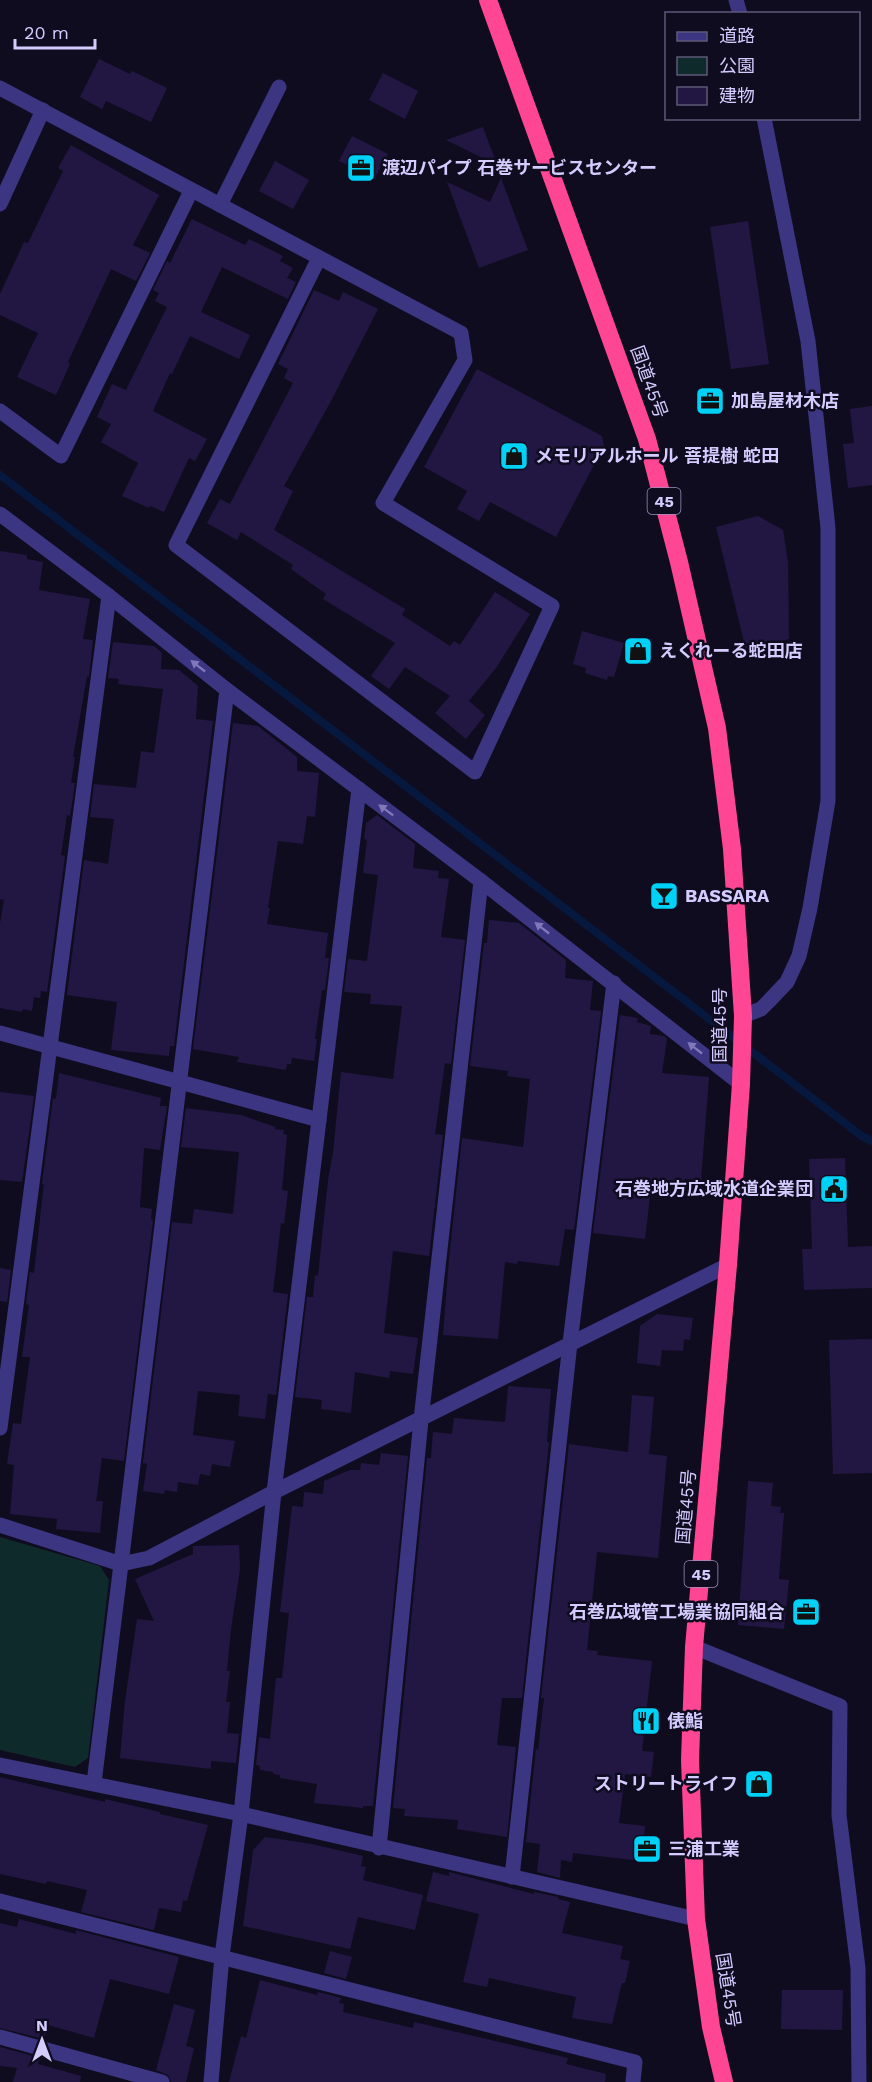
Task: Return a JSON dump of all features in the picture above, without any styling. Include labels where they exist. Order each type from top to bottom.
[{"type":"highway","name":"国道45号","points":[[488,0],[648,439],[717,728],[732,849],[742,1020],[741,1084],[728,1265],[694,1647],[690,1760],[696,1919],[711,2027],[723,2082]]},
{"type":"street","points":[[220,205],[279,87]]},
{"type":"street","points":[[0,88],[461,333],[465,360],[384,503],[552,606],[475,772],[176,545],[319,258]]},
{"type":"street","points":[[0,204],[43,110]]},
{"type":"street","points":[[742,1020],[761,1009],[787,982],[800,956],[828,801],[828,528],[808,341],[764,120]]},
{"type":"street","points":[[0,411],[60,456],[191,191]]},
{"type":"street","points":[[0,514],[109,596],[227,690],[614,983],[741,1084]]},
{"type":"street","points":[[0,1428],[109,596]]},
{"type":"street","points":[[94,1783],[227,690]]},
{"type":"street","points":[[211,2082],[222,1956],[241,1815],[274,1492],[358,789]]},
{"type":"street","points":[[379,1848],[421,1420],[481,881]]},
{"type":"street","points":[[512,1877],[570,1343],[614,983]]},
{"type":"street","points":[[0,1033],[319,1120]]},
{"type":"street","points":[[0,1525],[121,1564],[149,1558],[274,1492],[728,1265]]},
{"type":"street","points":[[694,1647],[840,1706],[839,1815],[865,1968],[859,2082]]},
{"type":"street","points":[[0,1765],[241,1815],[696,1919]]},
{"type":"street","points":[[0,1901],[635,2062],[633,2082]]},
{"type":"street","points":[[0,2037],[162,2082]]},
{"type":"green space","points":[[0,1537],[100,1566],[109,1580],[88,1758],[75,1767],[0,1750]]},
{"type":"building","points":[[99,59],[130,74],[132,71],[167,88],[151,122],[106,101],[102,109],[80,97]]},
{"type":"building","points":[[383,73],[418,91],[405,119],[369,100]]},
{"type":"building","points":[[483,127],[497,165],[446,140]]},
{"type":"building","points":[[352,136],[388,154],[375,178],[339,161]]},
{"type":"building","points":[[71,145],[159,195],[133,245],[150,253],[136,281],[111,269],[68,362],[70,364],[56,395],[17,377],[38,333],[0,315],[0,294],[24,242],[28,243],[63,171],[58,168]]},
{"type":"building","points":[[275,161],[309,180],[293,209],[259,191]]},
{"type":"building","points":[[501,178],[528,250],[479,268],[447,182],[490,202]]},
{"type":"building","points":[[192,219],[245,245],[249,239],[283,256],[280,261],[293,268],[287,278],[296,282],[288,299],[222,267],[201,312],[250,335],[239,359],[190,336],[172,374],[170,373],[153,411],[207,439],[195,461],[189,458],[164,512],[122,496],[138,463],[101,442],[111,424],[97,417],[112,384],[126,390],[167,307],[155,301],[159,293],[153,290],[167,261],[170,263]]},
{"type":"building","points":[[748,221],[769,364],[731,369],[710,227]]},
{"type":"building","points":[[314,290],[339,301],[343,292],[378,309],[284,486],[293,491],[274,530],[405,609],[402,615],[450,646],[454,641],[460,645],[495,592],[530,614],[496,668],[469,701],[485,715],[466,739],[435,713],[450,696],[405,667],[389,689],[371,676],[395,643],[323,599],[326,594],[291,569],[293,565],[241,532],[237,540],[207,523],[220,499],[230,504],[293,383],[284,378],[288,369],[278,364]]},
{"type":"building","name":"メモリアルホール 菩提樹 蛇田","points":[[477,369],[602,436],[604,446],[556,537],[490,502],[479,521],[457,509],[467,491],[424,467]]},
{"type":"building","points":[[872,406],[872,485],[848,488],[843,444],[854,443],[850,409]]},
{"type":"building","points":[[758,516],[783,530],[788,562],[789,639],[746,650],[716,527]]},
{"type":"building","points":[[0,551],[27,555],[27,559],[43,562],[39,590],[90,599],[83,639],[93,640],[89,677],[87,676],[73,757],[75,757],[71,783],[75,783],[61,855],[65,856],[47,992],[41,991],[40,998],[34,997],[32,1011],[23,1009],[22,1012],[0,1008],[0,923],[4,900],[0,899]]},
{"type":"building","points":[[582,631],[624,643],[614,677],[608,676],[607,680],[585,673],[586,668],[573,664]]},
{"type":"building","points":[[113,642],[154,646],[162,653],[161,669],[179,670],[198,686],[196,719],[213,721],[174,1046],[170,1046],[169,1056],[111,1050],[117,1002],[67,995],[84,860],[108,864],[114,819],[90,817],[94,784],[136,788],[141,751],[154,753],[163,689],[118,684],[119,679],[108,678]]},
{"type":"building","points":[[233,723],[258,726],[297,757],[297,771],[319,773],[315,817],[307,816],[303,844],[278,841],[268,908],[270,908],[267,924],[328,933],[325,958],[329,958],[325,990],[322,990],[314,1061],[292,1058],[286,1070],[237,1062],[239,1057],[193,1049]]},
{"type":"building","points":[[377,815],[415,844],[413,868],[439,871],[438,878],[449,879],[441,937],[465,940],[451,1064],[445,1063],[435,1134],[443,1135],[429,1256],[393,1251],[384,1333],[418,1338],[413,1374],[390,1371],[389,1378],[355,1372],[351,1413],[321,1409],[322,1400],[295,1397],[307,1297],[313,1297],[315,1275],[318,1276],[341,1072],[393,1079],[402,1006],[370,1004],[371,994],[344,992],[348,959],[367,961],[378,875],[363,873],[367,840],[364,839],[366,823]]},
{"type":"building","points":[[489,920],[519,923],[566,960],[565,978],[593,981],[590,1010],[601,1011],[574,1230],[565,1229],[559,1266],[518,1261],[517,1264],[505,1262],[498,1339],[443,1335],[462,1138],[523,1147],[525,1129],[530,1079],[507,1076],[508,1071],[470,1066],[484,943],[487,943]]},
{"type":"building","points":[[620,1015],[638,1018],[637,1022],[651,1026],[650,1034],[664,1036],[667,1039],[662,1073],[709,1077],[701,1180],[685,1179],[684,1182],[652,1179],[645,1239],[593,1233]]},
{"type":"building","points":[[59,1073],[161,1098],[160,1106],[167,1106],[160,1150],[144,1148],[140,1207],[152,1209],[151,1219],[153,1220],[124,1461],[102,1458],[96,1501],[103,1501],[100,1533],[56,1529],[57,1519],[10,1514],[14,1465],[7,1464],[13,1423],[21,1424],[30,1357],[22,1357],[29,1305],[26,1304],[30,1272],[34,1273],[44,1184],[42,1184],[53,1098],[56,1099]]},
{"type":"building","points":[[0,1092],[34,1096],[22,1182],[0,1180]]},
{"type":"building","points":[[186,1108],[241,1115],[275,1127],[275,1129],[284,1130],[283,1134],[287,1135],[282,1190],[288,1191],[284,1224],[281,1223],[273,1292],[288,1294],[276,1395],[268,1394],[265,1419],[238,1416],[240,1395],[198,1391],[193,1435],[235,1441],[230,1467],[212,1464],[210,1476],[200,1474],[198,1485],[178,1482],[177,1492],[165,1490],[164,1494],[143,1491],[147,1464],[143,1463],[172,1222],[192,1224],[194,1209],[233,1214],[239,1152],[181,1147]]},
{"type":"building","points":[[845,1158],[848,1247],[872,1246],[872,1288],[804,1290],[802,1249],[812,1249],[809,1159]]},
{"type":"building","points":[[0,1268],[11,1270],[7,1302],[0,1301]]},
{"type":"building","points":[[657,1314],[693,1318],[690,1340],[684,1339],[683,1351],[662,1350],[660,1366],[637,1363],[640,1326]]},
{"type":"building","points":[[872,1339],[872,1473],[833,1474],[829,1340]]},
{"type":"building","points":[[508,1386],[551,1389],[547,1442],[549,1442],[522,1698],[502,1698],[497,1745],[516,1747],[507,1837],[457,1829],[458,1820],[404,1816],[405,1809],[393,1808],[427,1458],[431,1458],[433,1432],[452,1434],[454,1418],[505,1422]]},
{"type":"building","points":[[632,1395],[654,1397],[649,1454],[667,1456],[658,1558],[597,1552],[587,1650],[598,1651],[597,1655],[652,1661],[642,1751],[654,1752],[651,1777],[625,1774],[619,1823],[645,1826],[642,1856],[633,1855],[633,1860],[573,1853],[572,1862],[561,1860],[560,1878],[537,1872],[540,1844],[526,1842],[544,1698],[541,1698],[569,1444],[628,1452]]},
{"type":"building","points":[[381,1453],[408,1456],[373,1806],[363,1806],[363,1808],[314,1803],[317,1784],[280,1778],[280,1775],[260,1770],[260,1766],[256,1765],[259,1737],[270,1739],[276,1678],[282,1678],[289,1613],[280,1612],[292,1506],[303,1507],[304,1492],[323,1494],[324,1481],[350,1470],[360,1470],[361,1463],[379,1465]]},
{"type":"building","points":[[748,1481],[773,1483],[771,1506],[781,1507],[780,1513],[784,1513],[779,1579],[789,1580],[784,1629],[738,1625]]},
{"type":"building","points":[[239,1545],[240,1569],[231,1629],[227,1671],[230,1671],[226,1702],[230,1702],[227,1733],[239,1734],[236,1763],[211,1761],[211,1769],[120,1758],[125,1701],[137,1619],[154,1621],[135,1579],[193,1554],[193,1546]]},
{"type":"building","points":[[0,1777],[105,1802],[105,1799],[208,1825],[187,1901],[183,1900],[181,1912],[159,1908],[154,1930],[81,1912],[87,1890],[0,1874]]},
{"type":"building","points":[[265,1837],[312,1844],[363,1856],[361,1866],[366,1867],[363,1880],[423,1895],[415,1930],[358,1917],[350,1949],[243,1926],[253,1850]]},
{"type":"building","points":[[433,1872],[449,1876],[449,1872],[534,1894],[534,1892],[558,1897],[558,1899],[570,1902],[562,1933],[623,1946],[620,1959],[630,1961],[612,2024],[572,2018],[576,1997],[489,1978],[487,1987],[463,1982],[479,1914],[426,1901]]},
{"type":"building","points":[[19,1919],[76,1934],[76,1930],[179,1957],[169,1994],[110,1979],[94,2038],[48,2025],[44,2039],[0,2028],[0,1923],[17,1927]]},
{"type":"building","points":[[330,1951],[352,1957],[346,1979],[324,1973]]},
{"type":"building","points":[[260,1980],[317,1995],[318,1992],[341,1998],[339,2003],[344,2004],[343,2012],[413,2028],[414,2022],[568,2058],[566,2064],[606,2074],[605,2082],[229,2082],[241,2036],[246,2038]]},
{"type":"building","points":[[782,1990],[843,1990],[842,2030],[781,2029]]},
{"type":"building","points":[[174,2004],[195,2010],[186,2046],[194,2048],[186,2082],[171,2082],[168,2075],[156,2070]]},
{"type":"building","points":[[0,2047],[40,2058],[38,2064],[81,2076],[80,2082],[13,2082],[17,2068],[0,2066]]},
{"type":"waterway","points":[[0,475],[863,1137],[872,1141]]},
{"type":"place","name":"渡辺パイプ 石巻サービスセンター","points":[[361,168]]},
{"type":"place","name":"加島屋材木店","points":[[710,401]]},
{"type":"place","name":"メモリアルホール 菩提樹 蛇田","points":[[514,456]]},
{"type":"place","name":"えくれーる蛇田店","points":[[638,651]]},
{"type":"place","name":"BASSARA","points":[[664,896]]},
{"type":"place","name":"石巻地方広域水道企業団","points":[[834,1189]]},
{"type":"place","name":"石巻広域管工場業協同組合","points":[[806,1612]]},
{"type":"place","name":"俵鮨","points":[[646,1721]]},
{"type":"place","name":"ストリートライフ","points":[[759,1784]]},
{"type":"place","name":"三浦工業","points":[[647,1849]]}]
